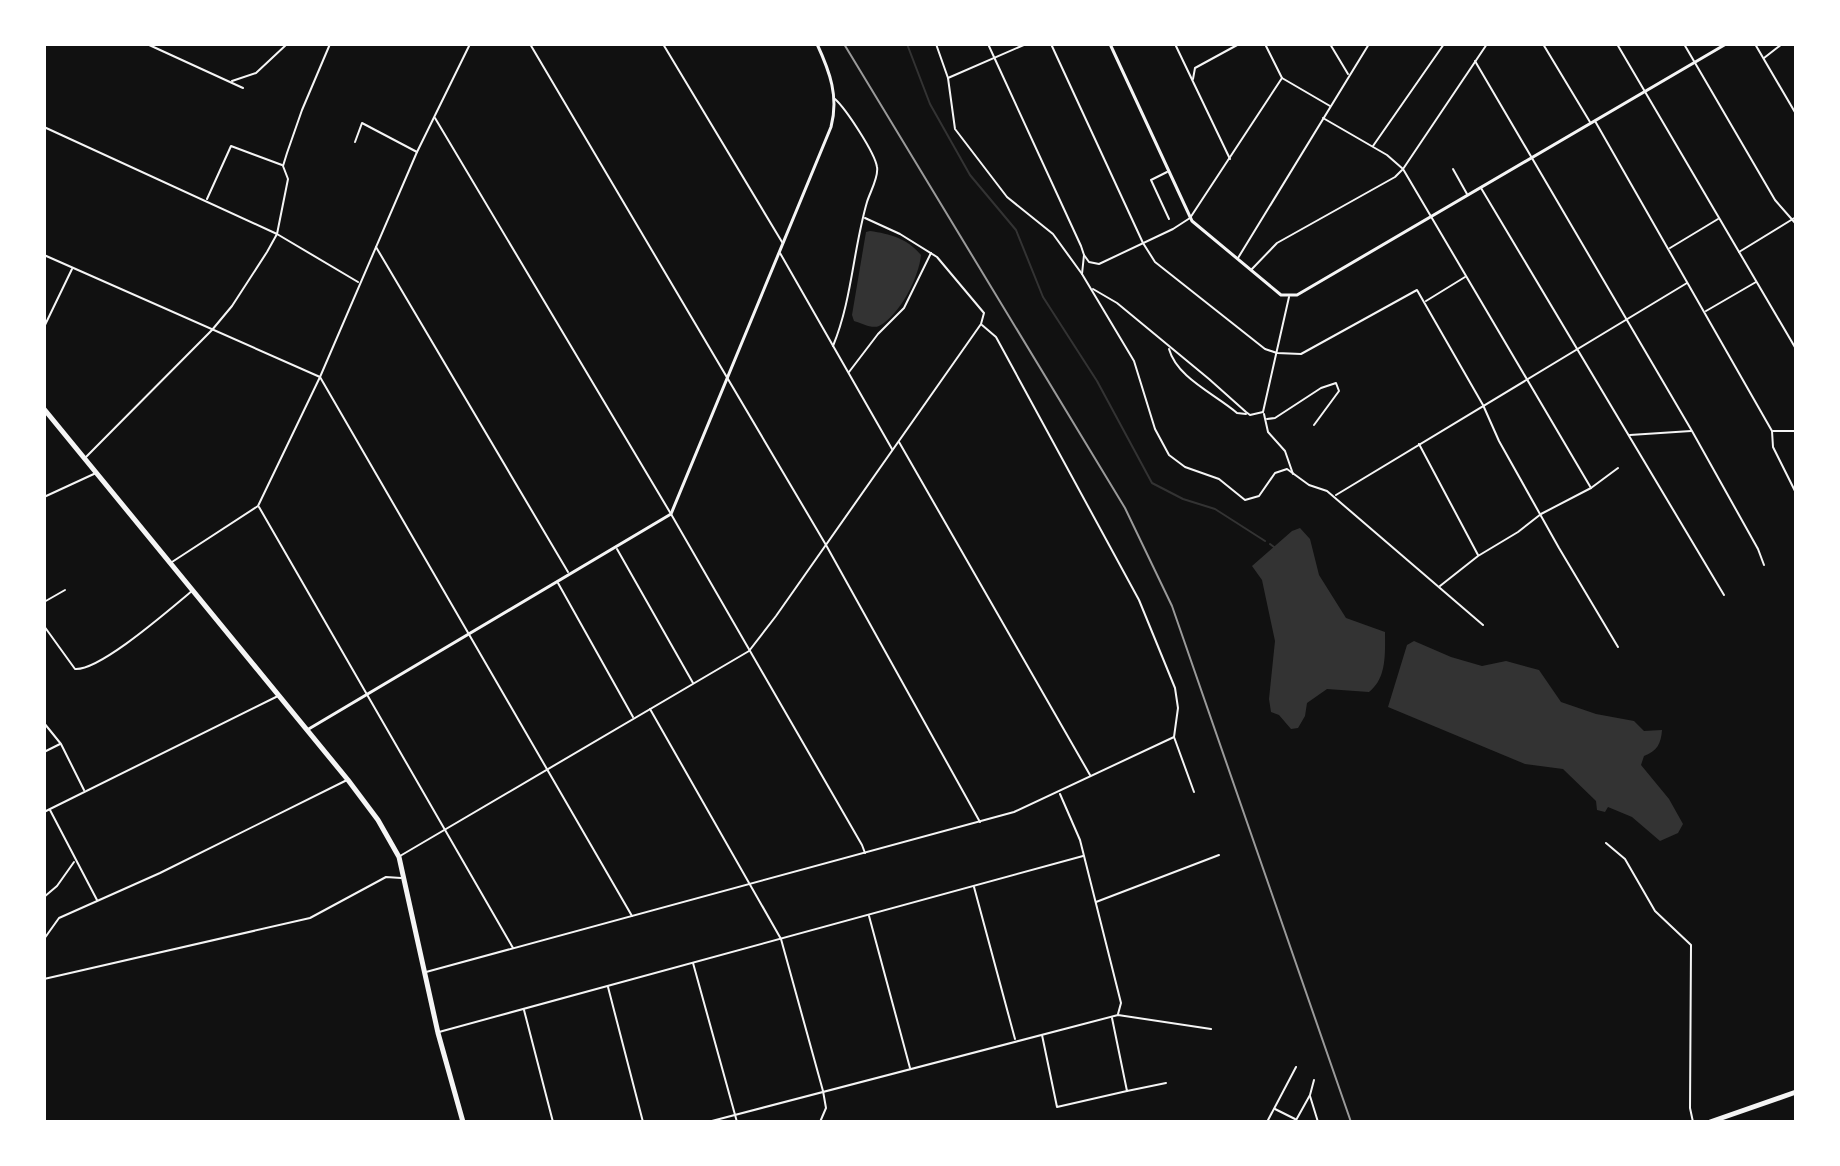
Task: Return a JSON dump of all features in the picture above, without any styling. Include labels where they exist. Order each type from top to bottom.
[{"type":"highway","points":[[44,409],[378,820],[399,857],[438,1033],[463,1122]]},
{"type":"highway","points":[[1710,1122],[1796,1092]]},
{"type":"street","points":[[147,44],[243,88]]},
{"type":"street","points":[[231,82],[256,73],[287,44]]},
{"type":"street","points":[[85,458],[212,330],[232,306],[277,234],[288,179],[283,166],[302,110],[330,44]]},
{"type":"street","points":[[171,563],[258,506],[320,377],[417,152],[470,44]]},
{"type":"street","points":[[530,44],[826,545],[980,822]]},
{"type":"street","points":[[663,44],[783,243]]},
{"type":"street","points":[[307,730],[671,514],[831,127],[835,99],[830,72],[817,44]]},
{"type":"street","points":[[936,44],[948,78],[955,129],[1007,197],[1053,234],[1082,274],[1134,361],[1155,429],[1169,455],[1185,467],[1219,479],[1245,500],[1255,499],[1277,471],[1287,469],[1309,485],[1335,496],[1483,625]]},
{"type":"street","points":[[988,44],[1084,255],[1096,265],[1190,218],[1282,78]]},
{"type":"street","points":[[948,78],[1026,44]]},
{"type":"street","points":[[1051,44],[1143,243],[1155,262],[1265,349],[1301,354],[1417,290],[1483,405],[1499,441],[1618,647]]},
{"type":"street","points":[[1110,44],[1190,218],[1281,295],[1289,297],[1726,44]]},
{"type":"street","points":[[1175,44],[1230,160]]},
{"type":"street","points":[[1193,80],[1195,68],[1239,44]]},
{"type":"street","points":[[1265,44],[1282,78],[1330,106]]},
{"type":"street","points":[[1330,44],[1349,76]]},
{"type":"street","points":[[1237,259],[1369,44]]},
{"type":"street","points":[[1373,147],[1444,44]]},
{"type":"street","points":[[1251,270],[1277,243],[1395,177],[1487,44]]},
{"type":"street","points":[[1543,44],[1670,248],[1772,431],[1773,447],[1796,493]]},
{"type":"street","points":[[1617,44],[1796,349]]},
{"type":"street","points":[[1684,44],[1775,200],[1794,222]]},
{"type":"street","points":[[1755,44],[1796,114]]},
{"type":"street","points":[[1763,58],[1782,44]]},
{"type":"street","points":[[1475,61],[1692,431],[1764,565]]},
{"type":"street","points":[[833,346],[845,313],[877,172],[874,158],[844,108],[835,99]]},
{"type":"street","points":[[435,118],[671,514],[865,853]]},
{"type":"street","points":[[1323,118],[1387,155],[1403,169],[1591,488]]},
{"type":"street","points":[[355,142],[362,123],[417,152]]},
{"type":"street","points":[[44,127],[207,199],[277,234],[359,282]]},
{"type":"street","points":[[207,199],[231,146],[283,166]]},
{"type":"street","points":[[1453,169],[1468,195]]},
{"type":"street","points":[[1168,171],[1151,180],[1169,219]]},
{"type":"street","points":[[1480,187],[1724,595]]},
{"type":"street","points":[[1738,253],[1794,222],[1796,217]]},
{"type":"street","points":[[399,857],[749,651],[893,451],[981,324],[984,313],[931,253],[865,218]]},
{"type":"street","points":[[1670,248],[1719,218]]},
{"type":"street","points":[[375,246],[570,574]]},
{"type":"street","points":[[779,252],[893,451]]},
{"type":"street","points":[[848,373],[878,334],[904,308],[931,253]]},
{"type":"street","points":[[44,255],[320,377],[632,916]]},
{"type":"street","points":[[1082,274],[1084,255]]},
{"type":"street","points":[[44,327],[73,268]]},
{"type":"street","points":[[1424,303],[1466,277]]},
{"type":"street","points":[[1335,496],[1688,282]]},
{"type":"street","points":[[1705,311],[1757,282]]},
{"type":"street","points":[[1091,288],[1117,303],[1248,414]]},
{"type":"street","points":[[1289,297],[1263,412],[1268,432],[1285,451],[1293,474]]},
{"type":"street","points":[[981,324],[996,337],[1139,600],[1175,688],[1178,708],[1174,737],[1194,792]]},
{"type":"street","points":[[1169,348],[1182,372],[1237,413],[1263,412]]},
{"type":"street","points":[[1267,419],[1275,418],[1321,388],[1336,383],[1339,391],[1314,425]]},
{"type":"street","points":[[1627,435],[1692,431]]},
{"type":"street","points":[[1772,431],[1796,431]]},
{"type":"street","points":[[899,442],[1091,776]]},
{"type":"street","points":[[1419,443],[1478,556]]},
{"type":"street","points":[[1439,587],[1478,556],[1541,514],[1591,488],[1618,468]]},
{"type":"street","points":[[44,497],[97,473]]},
{"type":"street","points":[[258,506],[514,948]]},
{"type":"street","points":[[615,547],[693,684]]},
{"type":"street","points":[[558,582],[634,718]]},
{"type":"street","points":[[44,602],[65,590]]},
{"type":"street","points":[[44,626],[75,669],[85,670],[114,652],[193,591]]},
{"type":"street","points":[[44,812],[279,695]]},
{"type":"street","points":[[650,709],[781,939],[823,1091],[826,1108],[820,1122]]},
{"type":"street","points":[[44,723],[61,744],[85,791]]},
{"type":"street","points":[[424,973],[1014,812],[1174,737]]},
{"type":"street","points":[[44,752],[61,744]]},
{"type":"street","points":[[44,939],[59,918],[160,873],[348,780]]},
{"type":"street","points":[[1059,792],[1080,840],[1121,1003],[1118,1015]]},
{"type":"street","points":[[49,809],[98,901]]},
{"type":"street","points":[[1606,843],[1625,859],[1655,911],[1691,945],[1690,1108],[1693,1122]]},
{"type":"street","points":[[1094,902],[1219,855]]},
{"type":"street","points":[[438,1033],[1083,856]]},
{"type":"street","points":[[44,897],[57,886],[75,861]]},
{"type":"street","points":[[44,979],[310,918],[386,877],[405,879]]},
{"type":"street","points":[[974,886],[1015,1041]]},
{"type":"street","points":[[869,914],[910,1069]]},
{"type":"street","points":[[693,963],[737,1122]]},
{"type":"street","points":[[607,986],[643,1122]]},
{"type":"street","points":[[523,1009],[553,1122]]},
{"type":"street","points":[[1111,1016],[1127,1091]]},
{"type":"street","points":[[708,1122],[1111,1016],[1211,1029]]},
{"type":"street","points":[[1042,1034],[1057,1107],[1166,1083]]},
{"type":"street","points":[[1267,1122],[1296,1067]]},
{"type":"street","points":[[1274,1109],[1296,1121],[1314,1080]]},
{"type":"street","points":[[1310,1095],[1318,1122]]},
{"type":"shaded area","points":[[866,232],[898,238],[921,255],[912,284],[901,305],[887,321],[876,327],[854,321],[852,315]]},
{"type":"shaded area","points":[[1300,528],[1310,539],[1319,575],[1346,618],[1385,632],[1385,657],[1379,680],[1369,692],[1327,689],[1307,703],[1305,716],[1298,728],[1291,729],[1279,715],[1271,712],[1269,699],[1275,641],[1262,580],[1252,566],[1292,531]]},
{"type":"shaded area","points":[[1414,641],[1482,666],[1506,661],[1539,670],[1561,702],[1596,714],[1634,721],[1644,731],[1662,730],[1658,746],[1644,756],[1641,765],[1669,799],[1683,824],[1678,833],[1660,841],[1632,817],[1608,807],[1605,812],[1597,810],[1596,801],[1563,769],[1525,764],[1388,707],[1407,645]]},
{"type":"waterway","points":[[907,44],[930,104],[970,175],[1016,230],[1043,297],[1097,381],[1152,483],[1183,499],[1215,509],[1265,541]]},
{"type":"waterway","points":[[1270,544],[1274,547]]},
{"type":"railway","points":[[844,44],[1125,508],[1172,606],[1351,1122]]}]
